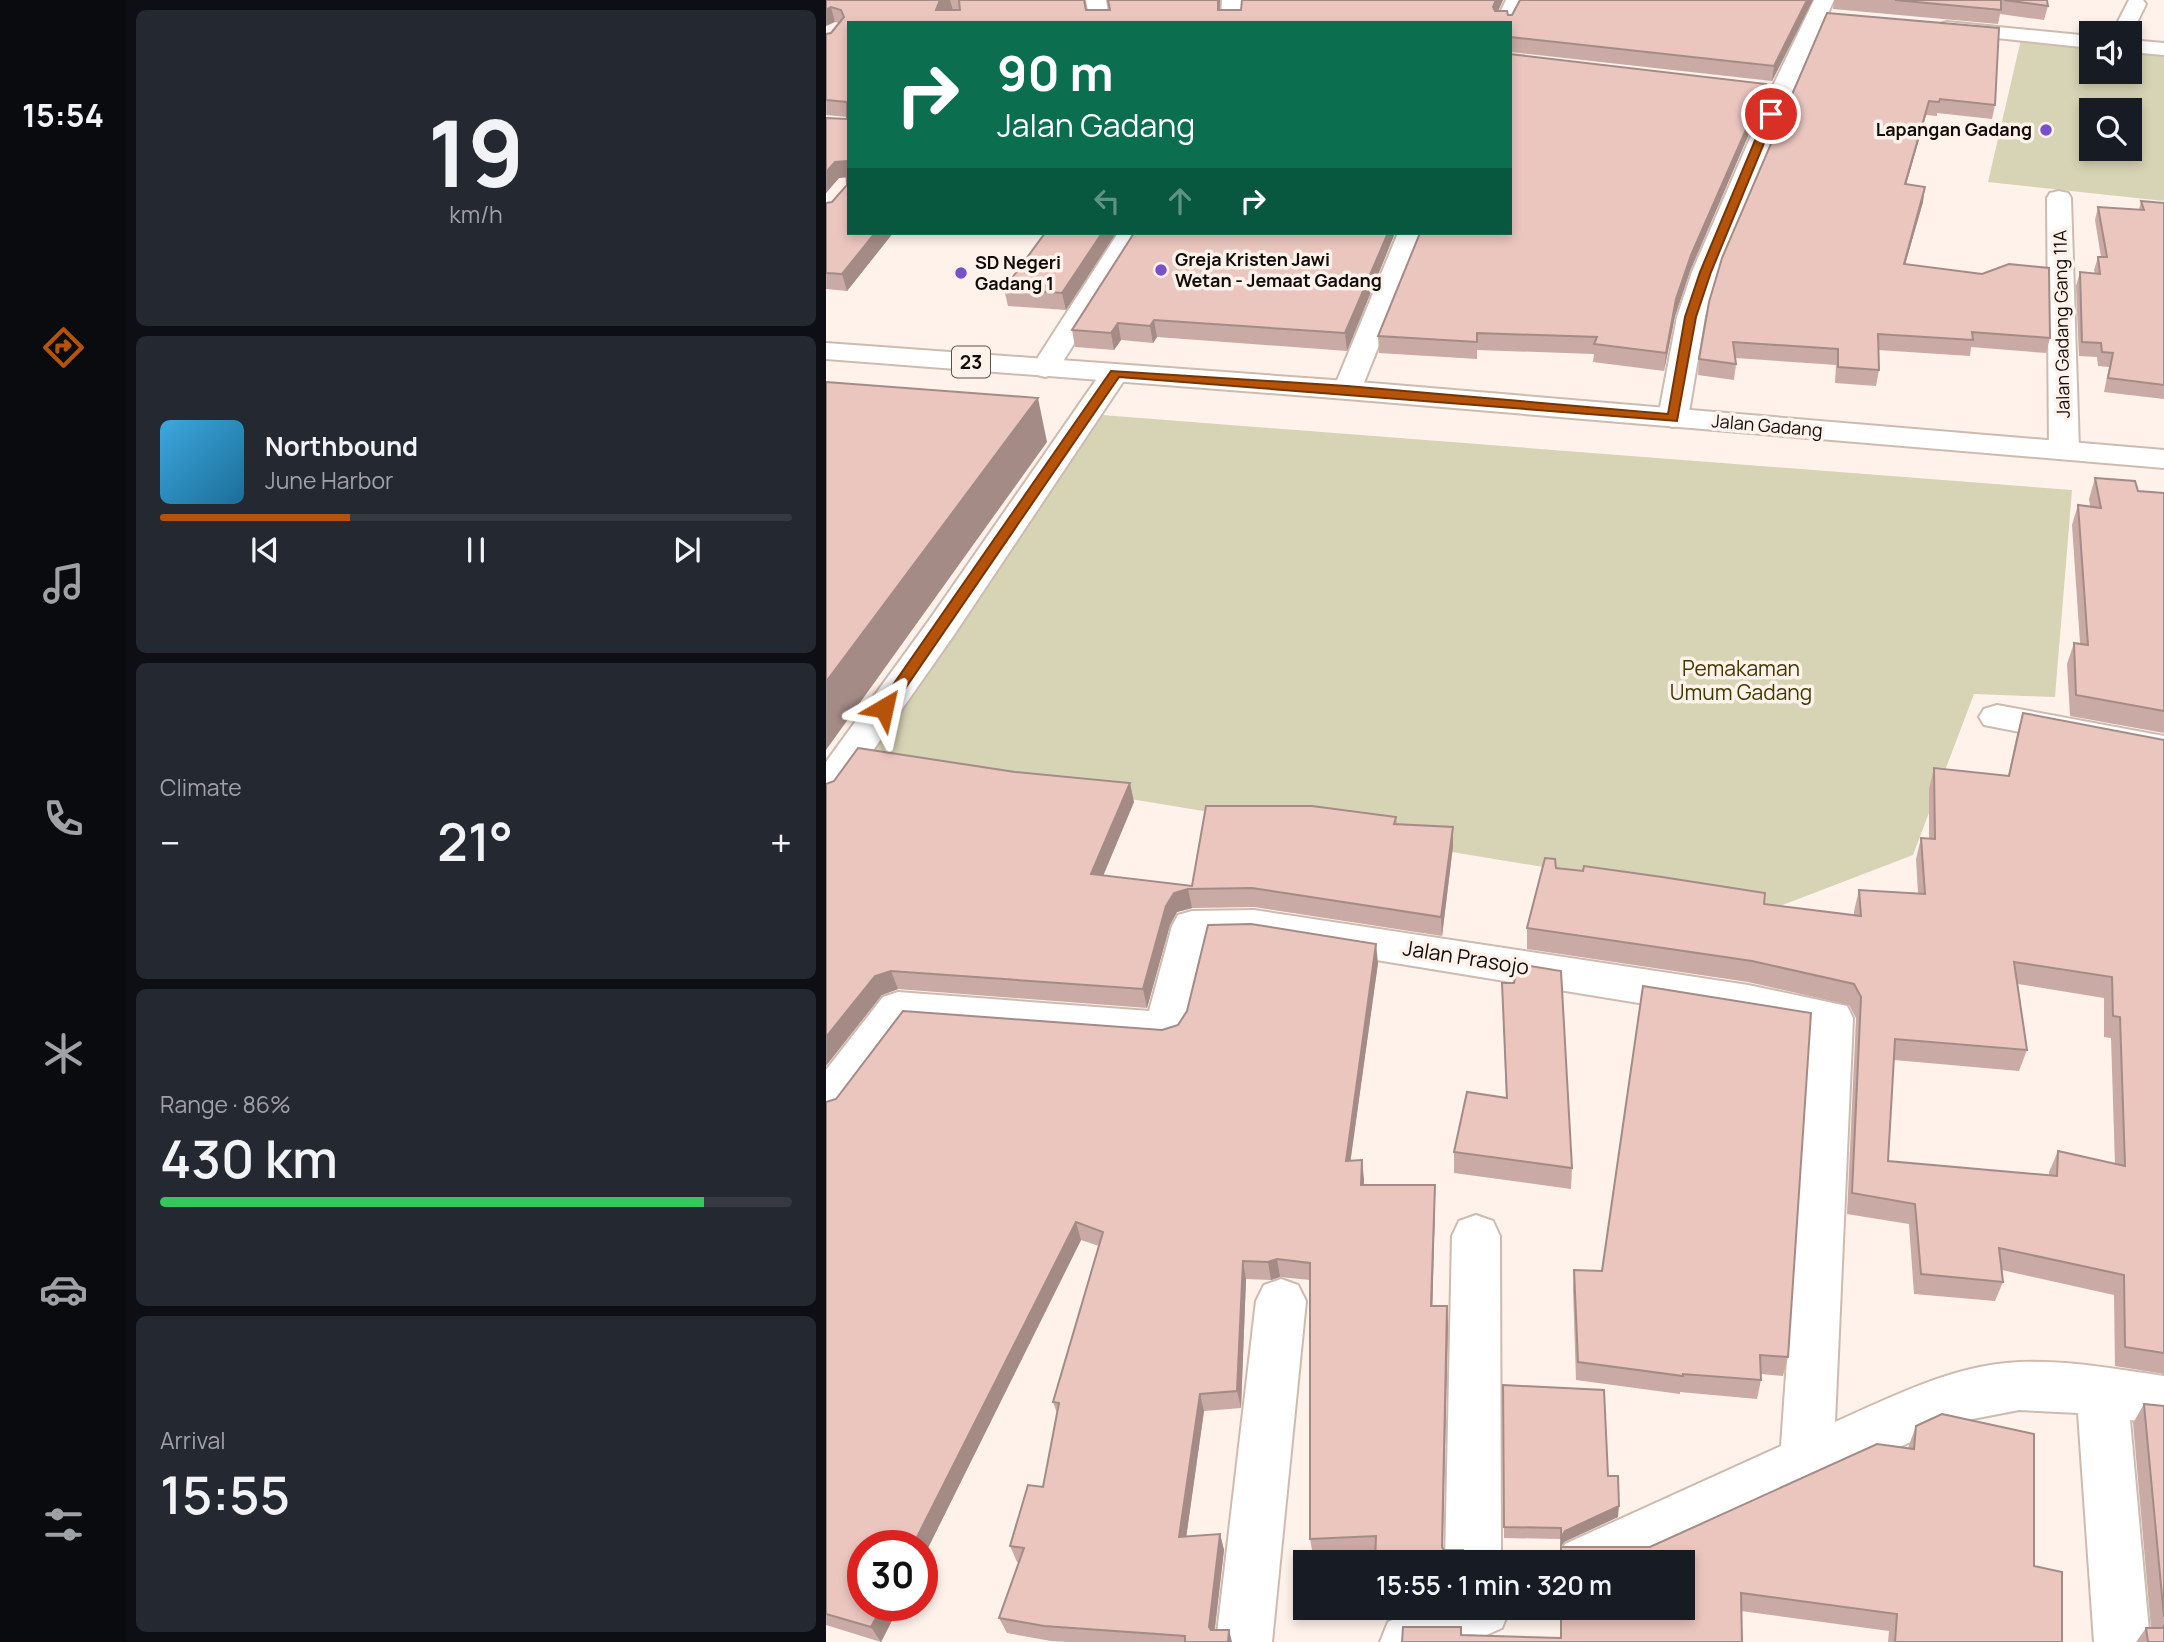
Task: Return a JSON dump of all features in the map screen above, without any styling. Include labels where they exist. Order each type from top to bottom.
[{"type":"main road","points":[[1096,0],[1100,21]]},
{"type":"main road","points":[[1231,21],[1232,0]]},
{"type":"main road","points":[[1506,21],[1516,0]]},
{"type":"main road","points":[[2128,21],[2136,4]]},
{"type":"main road","points":[[1673,418],[1694,305],[1770,90],[1820,8],[1843,18]]},
{"type":"main road","points":[[1925,26],[2079,41]]},
{"type":"main road","points":[[2142,47],[2164,49]]},
{"type":"main road","name":"Jalan Gadang Gang 11A","points":[[2059,198],[2064,449]]},
{"type":"main road","points":[[1045,368],[1130,235]]},
{"type":"main road","points":[[1347,390],[1410,235]]},
{"type":"main road","name":"Jalan Gadang","points":[[826,351],[1347,390],[2164,459]]},
{"type":"main road","points":[[826,790],[942,627],[1115,373]]},
{"type":"main road","points":[[1997,718],[2164,748]]},
{"type":"main road","name":"Jalan Prasojo","points":[[826,1103],[898,1009],[1166,1030],[1192,926],[1254,925],[1748,1002],[1832,1018],[1807,1460]]},
{"type":"main road","points":[[1475,1550],[1476,1237]]},
{"type":"main road","points":[[1244,1642],[1281,1301]]},
{"type":"main road","points":[[1612,1550],[1930,1405],[1966,1393],[2020,1386],[2102,1391],[2164,1400]]},
{"type":"main road","points":[[2102,1391],[2122,1642]]},
{"type":"main road","points":[[1408,1642],[1442,1620]]},
{"type":"green space","name":"Lapangan Gadang","points":[[2022,35],[2079,41],[2079,84],[2142,84],[2142,47],[2164,50],[2164,201],[1988,182]]},
{"type":"green space","name":"Pemakaman Umum Gadang","points":[[1089,414],[2072,490],[2055,697],[1974,694],[1913,855],[1780,906],[869,756]]},
{"type":"building","points":[[826,0],[940,0],[936,10],[960,10],[959,0],[1084,0],[1086,10],[1110,10],[1108,0],[1218,0],[1218,10],[1241,10],[1242,0],[1496,0],[1493,7],[1495,11],[1507,11],[1508,15],[1512,15],[1520,0],[1807,0],[1774,66],[1512,37],[1512,21],[847,21],[847,102],[826,100],[826,34],[831,33],[844,17],[841,10],[831,7],[826,10]]},
{"type":"building","points":[[1895,0],[2001,0],[2001,10]]},
{"type":"building","points":[[2004,0],[2047,0],[2048,6]]},
{"type":"building","points":[[1827,13],[1999,28],[1995,105],[1940,99],[1939,102],[1929,101],[1905,184],[1925,187],[1904,264],[1982,274],[2009,264],[2049,268],[2050,338],[1972,332],[1973,340],[1878,334],[1879,370],[1838,367],[1838,349],[1733,342],[1736,364],[1699,359],[1709,302],[1722,258]]},
{"type":"building","points":[[1512,54],[1766,84],[1691,255],[1676,299],[1666,353],[1594,344],[1597,337],[1477,333],[1477,342],[1378,336],[1419,235],[1512,235]]},
{"type":"building","points":[[826,118],[847,119],[847,185],[846,161],[835,162],[826,172]]},
{"type":"building","points":[[847,185],[847,235],[873,235],[842,274],[826,273],[826,203],[832,202]]},
{"type":"building","points":[[2141,201],[2164,203],[2164,385],[2108,378],[2113,353],[2102,352],[2101,343],[2082,342],[2080,272],[2100,274],[2098,257],[2107,257],[2098,207],[2144,210]]},
{"type":"building","points":[[1044,235],[1101,235],[1062,293],[1004,289]]},
{"type":"building","points":[[1133,235],[1387,235],[1345,333],[1154,320],[1150,326],[1118,323],[1111,333],[1072,330]]},
{"type":"building","points":[[826,382],[1038,398],[826,682]]},
{"type":"building","points":[[2095,478],[2135,481],[2138,491],[2164,493],[2164,711],[2076,695],[2074,643],[2088,645],[2078,505],[2101,508]]},
{"type":"building","points":[[2023,713],[2164,740],[2164,1353],[2125,1347],[2124,1275],[1999,1248],[2003,1282],[1921,1274],[1915,1204],[1852,1193],[1861,997],[1854,984],[1752,961],[1527,928],[1545,858],[1555,859],[1556,868],[1583,871],[1584,866],[1765,893],[1764,904],[1861,916],[1859,890],[1925,894],[1921,838],[1935,839],[1934,768],[2009,776]],"holes":[[[2014,962],[2112,977],[2113,1016],[2120,1017],[2125,1166],[2058,1151],[2057,1176],[1888,1161],[1895,1039],[2027,1050]]]},
{"type":"building","points":[[858,748],[1015,772],[1130,783],[1091,874],[1192,886],[1206,806],[1312,806],[1396,817],[1394,824],[1453,827],[1441,917],[1252,888],[1188,889],[1174,893],[1166,906],[1143,989],[891,971],[875,976],[826,1037],[826,784],[834,781]]},
{"type":"building","points":[[1251,924],[1376,944],[1346,1161],[1362,1160],[1361,1185],[1435,1185],[1431,1306],[1447,1306],[1444,1550],[1375,1550],[1376,1536],[1310,1539],[1310,1263],[1277,1259],[1268,1262],[1243,1261],[1237,1391],[1200,1394],[1179,1537],[1220,1534],[1209,1627],[1211,1630],[1229,1630],[1228,1642],[1185,1642],[1185,1636],[1044,1626],[999,1618],[1024,1548],[1010,1546],[1028,1485],[1043,1487],[1059,1403],[1053,1402],[1103,1232],[1076,1222],[921,1530],[847,1530],[847,1620],[826,1614],[826,1102],[836,1099],[903,1011],[1162,1030],[1178,1025],[1187,1011],[1208,925]]},
{"type":"building","points":[[1518,964],[1561,971],[1572,1168],[1454,1152],[1467,1092],[1507,1098],[1502,983],[1514,983]]},
{"type":"building","points":[[1643,986],[1811,1013],[1788,1357],[1760,1355],[1761,1380],[1683,1376],[1578,1362],[1574,1270],[1602,1271]]},
{"type":"building","points":[[1503,1385],[1604,1390],[1608,1476],[1618,1476],[1619,1506],[1565,1531],[1561,1537],[1561,1528],[1504,1527]]},
{"type":"building","points":[[2144,1404],[2164,1406],[2164,1617]]},
{"type":"building","points":[[1942,1414],[2034,1434],[2034,1566],[2062,1572],[2062,1642],[1895,1642],[1897,1614],[1741,1593],[1742,1642],[1402,1642],[1403,1627],[1461,1627],[1461,1635],[1561,1638],[1561,1620],[1695,1620],[1695,1550],[1561,1550],[1561,1547],[1650,1547],[1877,1444],[1914,1449],[1916,1426]]},
{"type":"building","points":[[850,1621],[874,1621],[871,1627]]},
{"type":"building","points":[[2164,1626],[2164,1642],[2148,1642],[2146,1628]]},
{"type":"place","name":"Lapangan Gadang","points":[[2046,130]]},
{"type":"place","name":"Greja Kristen Jawi Wetan - Jemaat Gadang","points":[[1161,270]]},
{"type":"place","name":"SD Negeri Gadang 1","points":[[961,273]]},
{"type":"route","points":[[884,708],[957,606],[1115,373],[1673,418],[1691,317],[1705,272],[1771,114]]}]
